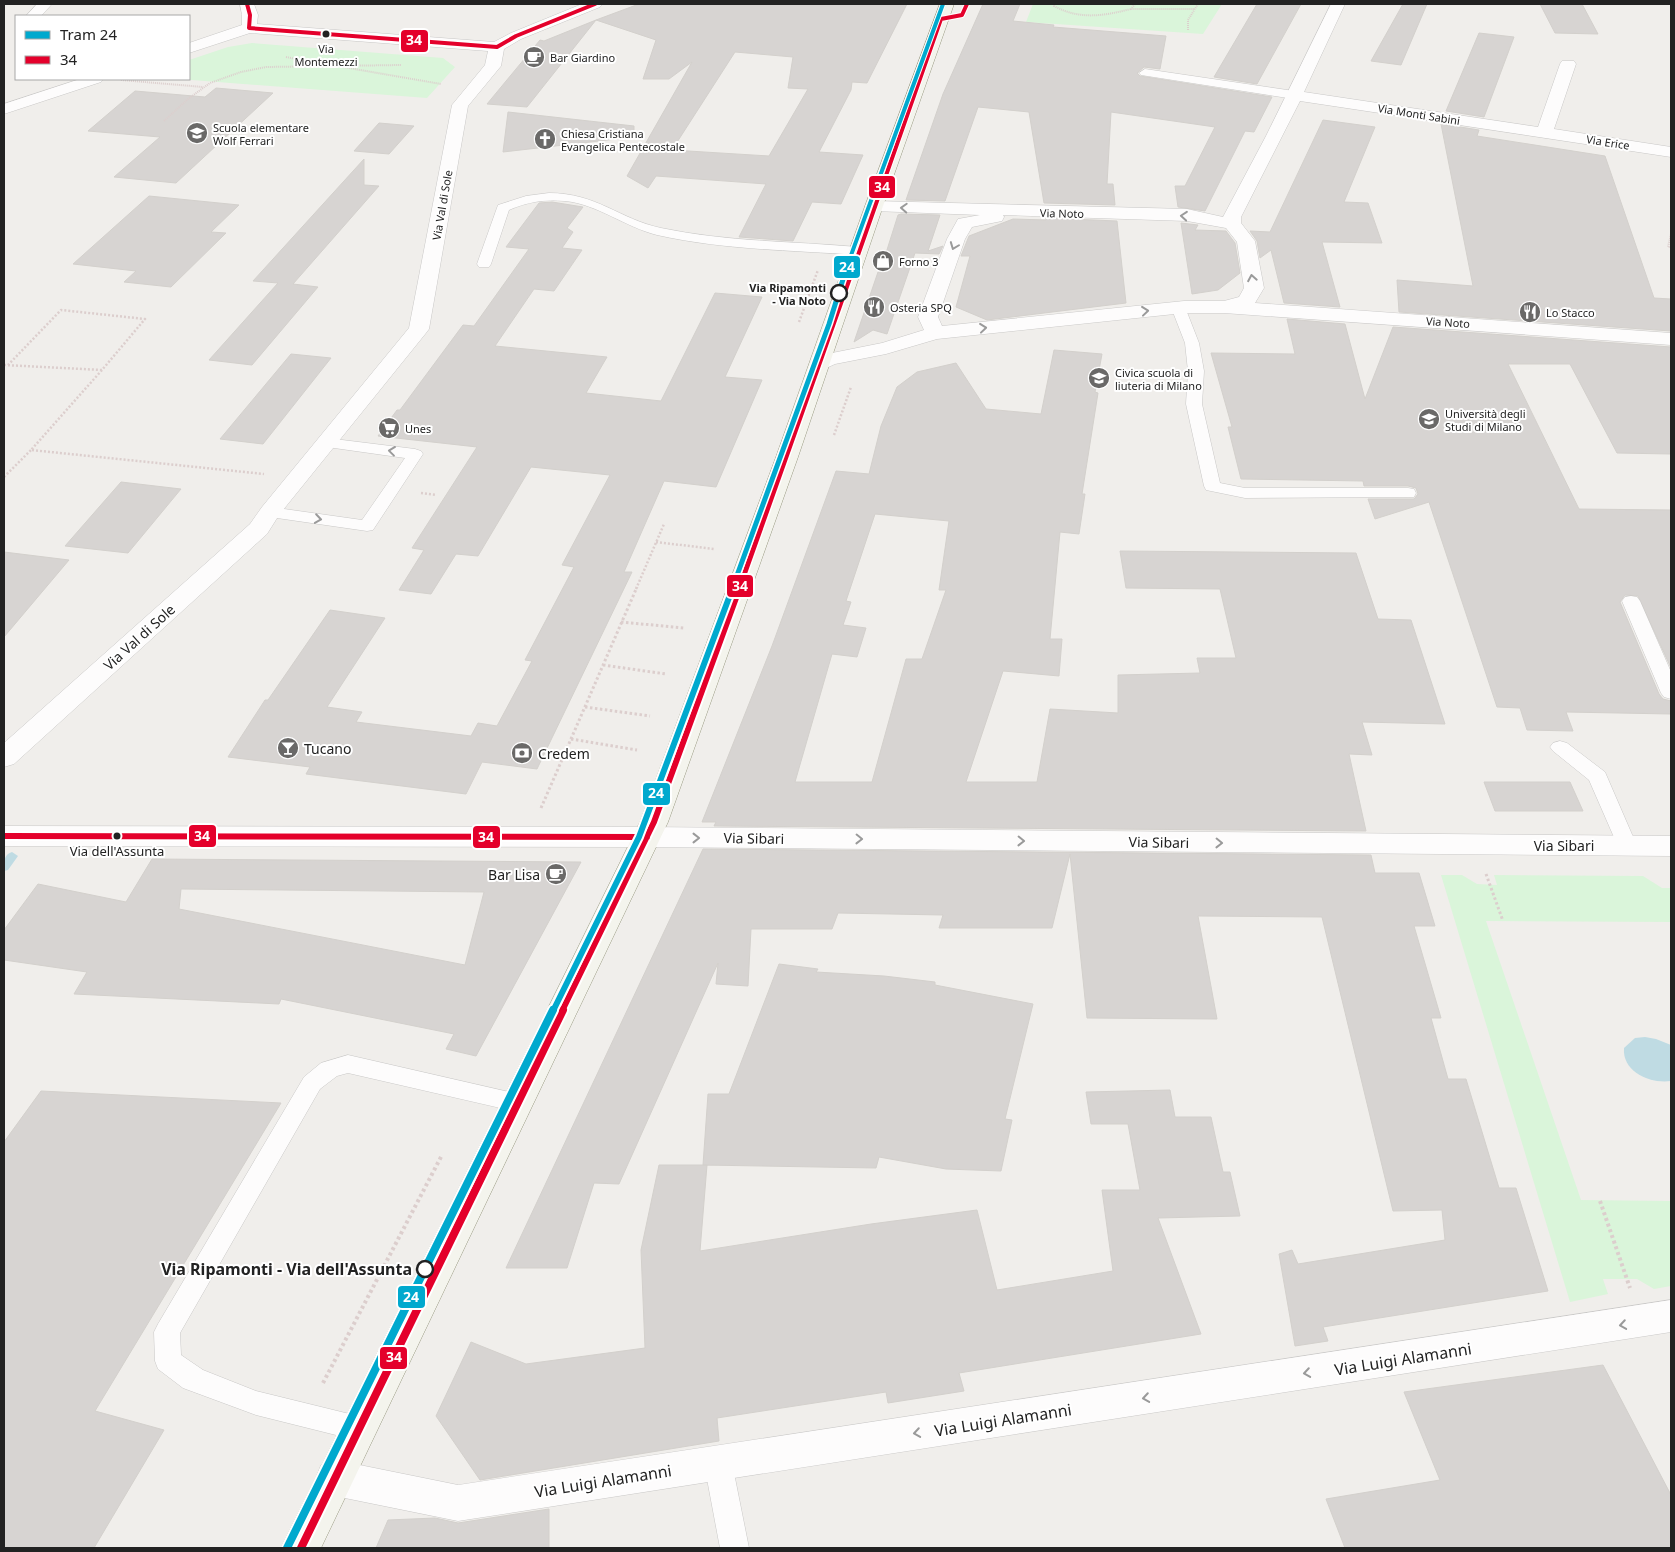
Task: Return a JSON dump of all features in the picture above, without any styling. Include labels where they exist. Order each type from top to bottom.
[{"type":"street","points":[[34,15],[45,4]]},
{"type":"street","points":[[247,4],[250,15],[249,28]]},
{"type":"street","points":[[301,1548],[648,837],[820,366],[858,251],[944,11],[962,15],[967,4]]},
{"type":"street","points":[[1232,224],[1232,217],[1275,136],[1338,4]]},
{"type":"street","points":[[190,48],[249,28],[497,47],[516,36],[589,5]]},
{"type":"street","name":"Via Val di Sole","points":[[4,758],[259,529],[270,512],[419,329],[460,105],[493,66],[497,47]]},
{"type":"street","points":[[1544,133],[1568,64]]},
{"type":"street","points":[[4,109],[69,82],[86,80]]},
{"type":"street","name":"Via Monti Sabini","points":[[1294,95],[1544,133]]},
{"type":"street","name":"Via Erice","points":[[1544,133],[1671,152]]},
{"type":"street","name":"Via Noto","points":[[874,206],[1187,216],[1232,224],[1246,241],[1254,288],[1247,301],[1224,307]]},
{"type":"street","name":"Via Noto","points":[[935,333],[928,317],[956,239],[965,223],[1022,212]]},
{"type":"street","name":"Via Noto","points":[[820,366],[829,359],[886,348],[935,333],[1178,307],[1224,307],[1671,338]]},
{"type":"street","points":[[4,836],[648,837]]},
{"type":"street","name":"Via Sibari","points":[[648,837],[1671,846]]},
{"type":"street","name":"Via Luigi Alamanni","points":[[336,1478],[458,1503],[1656,1319]]},
{"type":"lane","points":[[1145,73],[1294,95]]},
{"type":"lane","points":[[484,264],[503,208],[522,198],[546,196],[589,201],[636,226],[656,231],[757,246],[858,251]]},
{"type":"lane","points":[[1178,307],[1192,343],[1196,371],[1194,404],[1212,486],[1245,493],[1408,493]]},
{"type":"lane","points":[[270,512],[367,526],[415,454],[326,443]]},
{"type":"lane","points":[[1631,601],[1671,693]]},
{"type":"lane","points":[[1560,747],[1598,778],[1627,846]]},
{"type":"lane","points":[[360,1428],[256,1403],[193,1379],[168,1361],[167,1332],[312,1083],[329,1069],[348,1064],[518,1103]]},
{"type":"lane","points":[[718,1463],[735,1548]]},
{"type":"path","points":[[1055,4],[1054,6],[1065,13],[1081,17],[1099,18],[1130,9],[1195,9]]},
{"type":"path","points":[[1130,9],[1135,4]]},
{"type":"path","points":[[1188,30],[1188,20],[1198,4]]},
{"type":"path","points":[[283,57],[441,84]]},
{"type":"path","points":[[164,121],[203,88],[222,77],[266,67],[329,65]]},
{"type":"path","points":[[121,80],[203,88]]},
{"type":"path","points":[[1671,234],[1668,247],[1671,247]]},
{"type":"path","points":[[800,322],[821,262]]},
{"type":"path","points":[[4,477],[102,370],[145,319],[61,310],[8,365]]},
{"type":"path","points":[[4,365],[102,370]]},
{"type":"path","points":[[834,435],[851,387]]},
{"type":"path","points":[[30,450],[299,477]]},
{"type":"path","points":[[528,837],[664,524]]},
{"type":"path","points":[[656,542],[714,548]]},
{"type":"path","points":[[622,622],[684,628]]},
{"type":"path","points":[[603,665],[666,674]]},
{"type":"path","points":[[585,707],[650,716]]},
{"type":"path","points":[[571,739],[637,750]]},
{"type":"path","points":[[1476,845],[1503,921]]},
{"type":"path","points":[[323,1383],[442,1155]]},
{"type":"path","points":[[1600,1201],[1656,1319]]},
{"type":"green space","points":[[1033,4],[1222,4],[1203,34],[1026,22]]},
{"type":"green space","points":[[252,43],[443,58],[455,67],[427,98],[190,80],[190,60],[228,47]]},
{"type":"green space","points":[[1441,875],[1462,875],[1477,884],[1497,885],[1494,875],[1643,876],[1662,888],[1671,888],[1671,922],[1486,921],[1581,1200],[1671,1201],[1671,1286],[1654,1289],[1637,1279],[1603,1279],[1608,1294],[1570,1302]]},
{"type":"water","points":[[1645,1037],[1671,1045],[1671,1081],[1646,1078],[1632,1070],[1628,1064],[1624,1048],[1635,1038]]},
{"type":"building","points":[[639,4],[907,4],[867,83],[852,82],[851,90],[819,152],[863,155],[841,204],[812,202],[793,241],[739,237],[766,184],[656,176],[648,188],[627,176],[692,62],[669,79],[643,79],[656,40],[596,20]],"holes":[[[735,52],[793,57],[788,88],[808,89],[769,156],[672,150]]]},
{"type":"building","points":[[983,4],[1020,4],[1013,21],[1054,25],[1053,27],[1166,36],[1160,69],[1144,67],[1137,73],[1140,76],[1272,97],[1254,132],[1245,131],[1205,211],[1178,207],[1175,186],[1185,186],[1215,127],[1111,112],[1107,184],[1113,184],[1115,205],[1044,203],[1029,112],[978,107],[945,201],[906,200],[943,94]]},
{"type":"building","points":[[1257,4],[1301,4],[1257,84],[1214,77]]},
{"type":"building","points":[[1403,4],[1427,4],[1401,65],[1371,61]]},
{"type":"building","points":[[1540,4],[1582,4],[1598,34],[1555,33]]},
{"type":"building","points":[[596,20],[527,107],[487,104],[540,40],[544,41]]},
{"type":"building","points":[[1479,33],[1514,37],[1484,117],[1446,111]]},
{"type":"building","points":[[216,88],[273,93],[176,183],[114,177],[160,137],[88,131],[135,91],[205,97]]},
{"type":"building","name":"Chiesa Cristiana Evangelica Pentecostale","points":[[508,112],[634,126],[634,137],[503,152]]},
{"type":"building","points":[[1323,120],[1375,127],[1344,202],[1368,203],[1382,243],[1322,242],[1340,307],[1284,303],[1271,250],[1260,258],[1257,241],[1250,231],[1270,232]]},
{"type":"building","points":[[379,123],[414,126],[389,154],[354,151]]},
{"type":"building","points":[[1441,124],[1479,130],[1477,136],[1605,156],[1654,298],[1671,299],[1671,331],[1399,312],[1397,280],[1473,286]]},
{"type":"building","points":[[364,159],[364,185],[379,186],[293,284],[318,287],[252,365],[209,360],[278,283],[253,281]]},
{"type":"building","points":[[149,196],[239,205],[211,232],[226,233],[171,287],[124,282],[136,271],[73,264]]},
{"type":"building","points":[[552,202],[583,207],[567,228],[573,232],[562,248],[582,250],[554,291],[534,289],[495,346],[607,357],[586,393],[661,401],[715,293],[762,297],[725,377],[762,380],[716,487],[664,481],[624,572],[632,572],[537,769],[482,762],[466,794],[306,774],[310,767],[228,757],[265,700],[268,700],[330,610],[385,618],[327,707],[362,712],[356,722],[471,736],[478,723],[497,726],[532,661],[525,660],[574,567],[562,565],[610,475],[531,467],[478,556],[456,554],[431,594],[399,590],[424,550],[412,548],[477,447],[378,436],[397,410],[400,410],[463,325],[474,326],[529,249],[506,247],[539,203]]},
{"type":"building","points":[[898,215],[940,215],[928,251],[943,246],[939,254],[915,253],[887,334],[873,330],[854,342],[878,272],[880,272]]},
{"type":"building","points":[[1046,218],[1117,221],[1126,303],[987,320],[956,307],[970,256],[961,256],[969,236],[1013,219],[1046,220]]},
{"type":"building","points":[[1181,223],[1198,225],[1195,230],[1226,231],[1235,243],[1240,273],[1218,290],[1192,294]]},
{"type":"building","points":[[1287,319],[1345,324],[1365,399],[1393,327],[1671,347],[1671,454],[1617,453],[1570,364],[1508,364],[1579,509],[1671,510],[1671,668],[1638,596],[1625,595],[1620,602],[1659,694],[1663,699],[1671,701],[1671,714],[1566,712],[1573,731],[1527,730],[1520,708],[1497,707],[1429,502],[1375,519],[1368,499],[1414,499],[1418,494],[1416,488],[1408,486],[1364,486],[1363,481],[1241,479],[1228,427],[1232,427],[1211,353],[1295,354]]},
{"type":"building","points":[[1054,350],[1102,354],[1095,392],[1098,393],[1082,494],[1085,494],[1079,534],[1060,532],[1050,639],[1062,639],[1059,676],[1003,671],[966,782],[1037,782],[1050,709],[1118,713],[1118,675],[1200,673],[1197,658],[1236,658],[1220,589],[1126,588],[1120,551],[1356,553],[1378,619],[1411,620],[1445,724],[1362,722],[1372,755],[1349,754],[1366,831],[714,826],[716,822],[702,822],[772,646],[836,471],[869,474],[881,426],[897,387],[917,372],[956,363],[986,409],[1041,414]],"holes":[[[875,514],[949,521],[939,590],[946,590],[922,659],[906,659],[872,782],[795,782],[832,654],[857,657],[866,628],[843,625],[851,602],[846,601]]]},
{"type":"building","points":[[291,354],[331,358],[263,444],[220,439]]},
{"type":"building","points":[[121,482],[181,489],[128,553],[65,546]]},
{"type":"building","points":[[4,552],[69,560],[4,637]]},
{"type":"building","points":[[1484,782],[1570,782],[1583,811],[1495,811]]},
{"type":"building","points":[[703,849],[1371,855],[1375,873],[1419,873],[1435,926],[1414,926],[1441,1018],[1431,1018],[1448,1079],[1466,1079],[1499,1188],[1516,1188],[1548,1291],[1323,1327],[1328,1341],[1295,1346],[1279,1254],[1292,1250],[1298,1264],[1445,1240],[1442,1210],[1393,1211],[1322,917],[1198,916],[1217,1019],[1087,1018],[1070,854],[1052,928],[939,928],[943,915],[838,913],[832,929],[751,929],[748,986],[716,984],[718,963],[619,1184],[594,1183],[567,1268],[506,1268]]},
{"type":"building","points":[[152,859],[581,862],[476,1056],[446,1049],[454,1034],[281,999],[279,1004],[74,994],[87,972],[4,960],[4,930],[38,884],[126,902]],"holes":[[[181,889],[484,892],[465,965],[179,909]]]},
{"type":"building","points":[[779,964],[818,969],[816,972],[884,976],[935,982],[935,985],[1033,1004],[1005,1119],[1012,1120],[1001,1171],[946,1169],[879,1157],[876,1168],[703,1165],[708,1094],[729,1094]]},
{"type":"building","points":[[1170,1090],[1175,1117],[1211,1117],[1223,1172],[1230,1172],[1240,1216],[1158,1218],[1201,1334],[959,1373],[964,1391],[888,1403],[886,1392],[717,1418],[719,1441],[480,1480],[436,1416],[471,1342],[526,1364],[645,1348],[641,1250],[659,1165],[707,1165],[700,1251],[871,1224],[977,1210],[997,1290],[1113,1271],[1102,1190],[1140,1190],[1128,1124],[1091,1124],[1086,1092]]},
{"type":"building","points":[[41,1091],[281,1103],[95,1411],[164,1430],[94,1548],[4,1548],[4,1142]]},
{"type":"building","points":[[1603,1365],[1671,1495],[1671,1548],[1345,1548],[1326,1499],[1440,1480],[1404,1392]]},
{"type":"building","points":[[549,1509],[549,1548],[376,1548],[388,1520],[435,1518],[458,1523]]},
{"type":"waterway","points":[[4,867],[12,856]]},
{"type":"tram line","name":"24","points":[[287,1548],[639,837],[666,769],[829,324],[852,251],[943,4]]},
{"type":"transit line","name":"34","points":[[247,4],[250,15],[249,28],[497,47],[516,36],[595,4]]},
{"type":"transit line","name":"34","points":[[301,1548],[654,822],[787,457],[941,19],[962,15],[967,4]]},
{"type":"transit line","name":"34","points":[[4,836],[647,837]]},
{"type":"place","name":"Via Montemezzi","points":[[326,34]]},
{"type":"place","name":"Bar Giardino","points":[[534,57]]},
{"type":"place","name":"Scuola elementare Wolf Ferrari","points":[[197,133]]},
{"type":"place","name":"Chiesa Cristiana Evangelica Pentecostale","points":[[545,139]]},
{"type":"place","name":"Forno 3","points":[[883,261]]},
{"type":"place","name":"Via Ripamonti - Via Noto","points":[[839,293]]},
{"type":"place","name":"Osteria SPQ","points":[[874,307]]},
{"type":"place","name":"Lo Stacco","points":[[1530,312]]},
{"type":"place","name":"Civica scuola di liuteria di Milano","points":[[1099,378]]},
{"type":"place","name":"Università degli Studi di Milano","points":[[1429,419]]},
{"type":"place","name":"Unes","points":[[389,428]]},
{"type":"place","name":"Tucano","points":[[288,748]]},
{"type":"place","name":"Credem","points":[[522,753]]},
{"type":"place","name":"Via dell'Assunta","points":[[117,836]]},
{"type":"place","name":"Bar Lisa","points":[[556,874]]},
{"type":"place","name":"Via Ripamonti - Via dell'Assunta","points":[[425,1269]]}]
